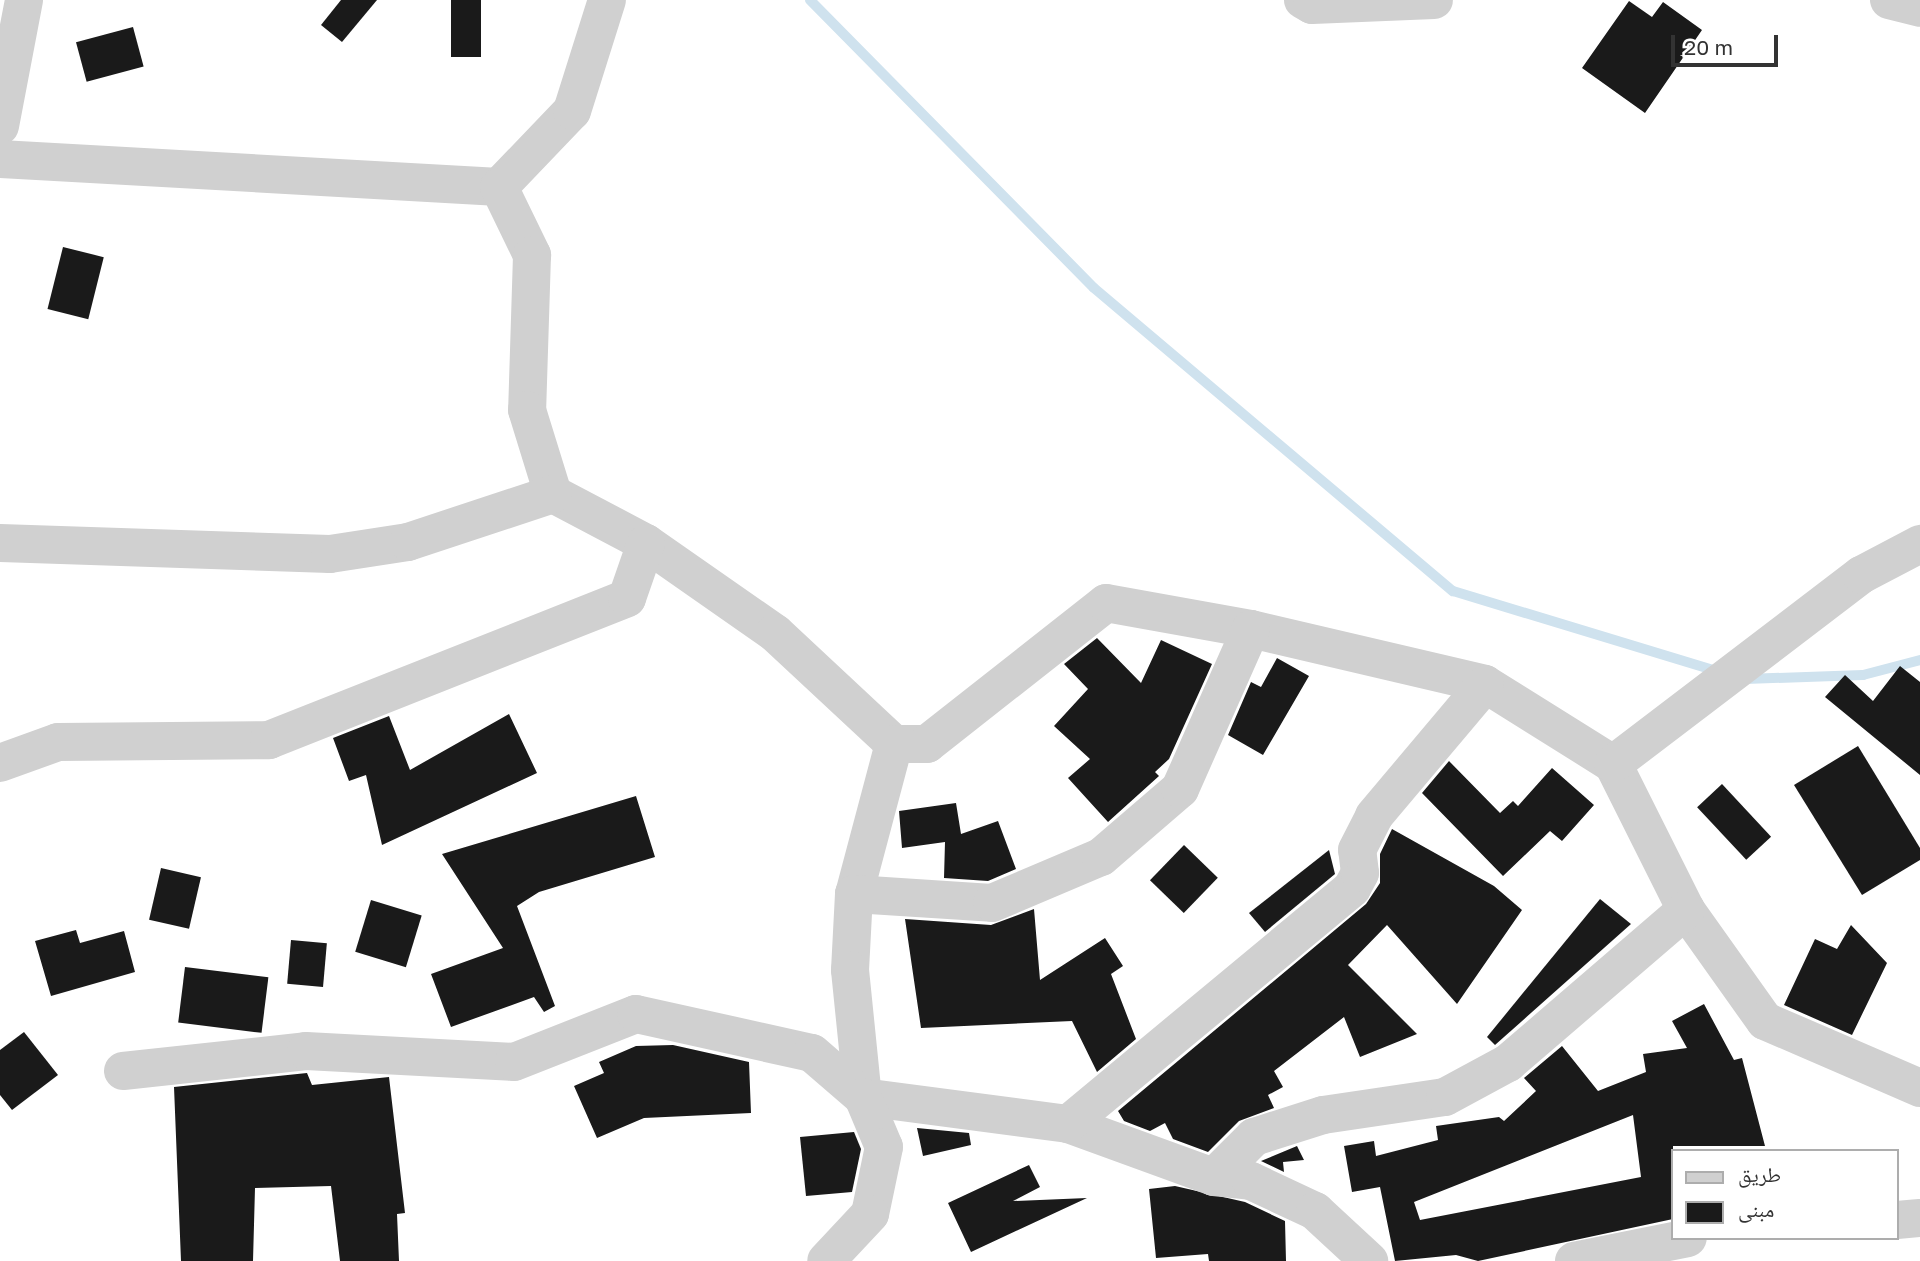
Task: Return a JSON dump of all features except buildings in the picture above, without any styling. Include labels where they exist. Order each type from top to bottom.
[{"type":"street","points":[[0,126],[24,0]]},
{"type":"street","points":[[0,159],[499,187],[572,111],[607,0]]},
{"type":"street","points":[[1303,0],[1312,5],[1433,0]]},
{"type":"street","points":[[1889,0],[1920,8]]},
{"type":"street","points":[[499,187],[532,256],[527,410],[553,494],[646,543],[775,633],[894,744],[927,744],[1106,603],[1251,629],[1485,684],[1613,764],[1686,909],[1765,1021],[1920,1088]]},
{"type":"street","points":[[0,543],[330,554],[408,542],[553,494]]},
{"type":"street","points":[[0,764],[58,742],[269,740],[627,598],[646,543]]},
{"type":"street","points":[[1613,764],[1861,575],[1920,544]]},
{"type":"street","points":[[854,894],[992,903],[1101,857],[1180,789],[1251,629]]},
{"type":"street","points":[[1068,1124],[1352,888],[1360,873],[1357,850],[1374,816],[1485,684]]},
{"type":"street","points":[[826,1261],[870,1214],[884,1147],[863,1097],[850,970],[854,894],[894,744]]},
{"type":"street","points":[[1214,1177],[1254,1138],[1323,1115],[1445,1097],[1508,1063],[1686,909]]},
{"type":"street","points":[[123,1071],[306,1051],[514,1062],[636,1014],[812,1053],[863,1097],[1068,1124],[1214,1177],[1251,1181],[1315,1211],[1369,1261]]},
{"type":"street","points":[[1899,1220],[1920,1219]]},
{"type":"street","points":[[1574,1261],[1678,1240]]},
{"type":"waterway","points":[[810,0],[1094,288],[1453,591],[1719,672]]},
{"type":"waterway","points":[[1745,679],[1863,675],[1920,660]]}]
